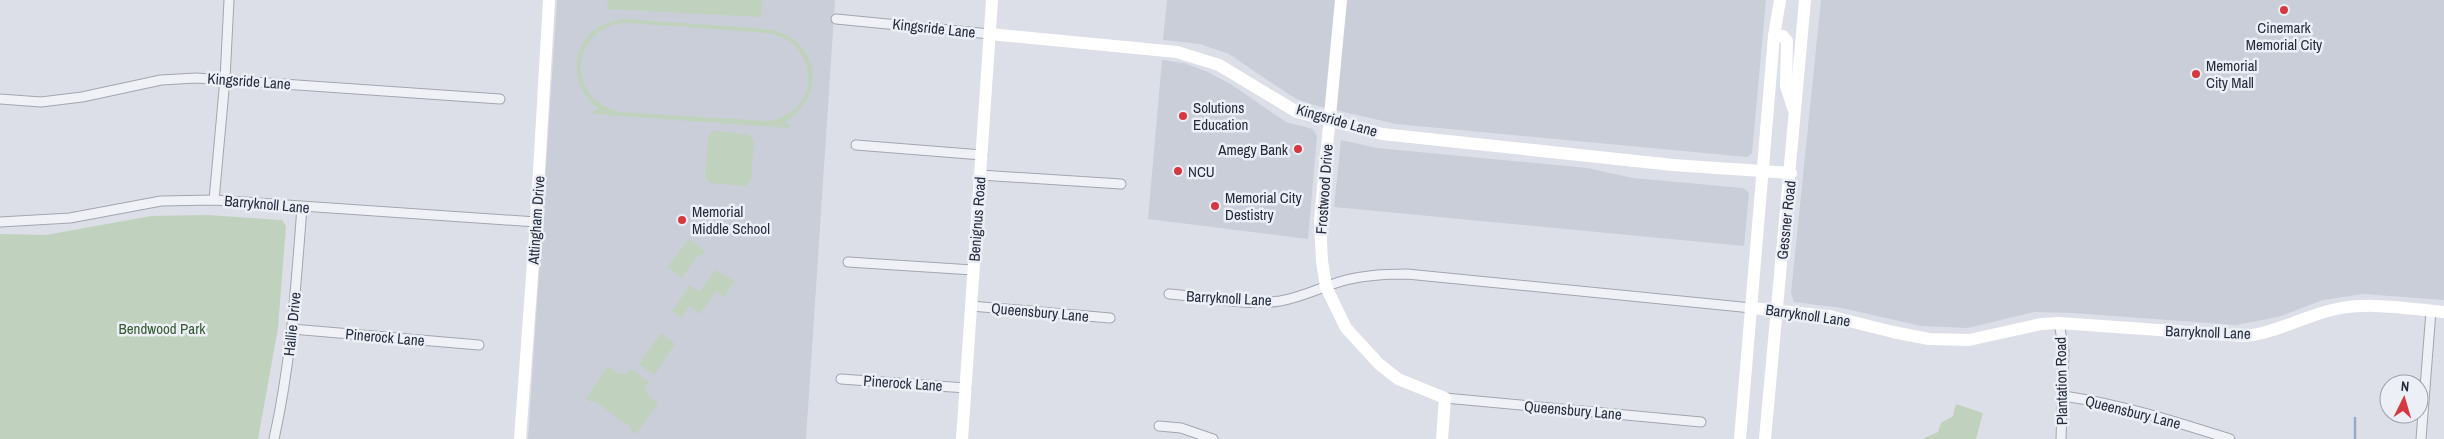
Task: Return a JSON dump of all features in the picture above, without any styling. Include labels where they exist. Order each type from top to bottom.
[{"type":"street","points":[[214,200],[225,79],[229,0]]},
{"type":"street","name":"Attingham Drive","points":[[520,439],[536,222],[549,0]]},
{"type":"street","name":"Benignus Road","points":[[963,439],[992,0]]},
{"type":"street","name":"Frostwood Drive","points":[[1341,0],[1320,220],[1322,261],[1326,287],[1346,328],[1379,364],[1398,379],[1445,398]]},
{"type":"street","name":"Gessner Road","points":[[1740,439],[1774,36],[1780,0]]},
{"type":"street","name":"Gessner Road","points":[[1765,439],[1791,173],[1805,0]]},
{"type":"street","name":"Kingsride Lane","points":[[836,19],[1177,52],[1202,58],[1245,78],[1297,112],[1329,121],[1406,137],[1764,172],[1791,173]]},
{"type":"street","points":[[1774,36],[1783,36],[1787,41],[1786,86],[1795,116]]},
{"type":"street","name":"Kingsride Lane","points":[[0,99],[41,102],[82,97],[161,80],[225,79],[500,99]]},
{"type":"street","points":[[856,145],[982,155]]},
{"type":"street","points":[[980,175],[1121,184]]},
{"type":"street","name":"Barryknoll Lane","points":[[0,222],[70,218],[160,201],[214,200],[536,222]]},
{"type":"street","name":"Hallie Drive","points":[[274,439],[282,405],[292,329],[302,207]]},
{"type":"street","points":[[848,262],[973,270]]},
{"type":"street","name":"Barryknoll Lane","points":[[1169,294],[1245,301],[1278,301],[1304,296],[1345,280],[1407,274],[1829,316],[1929,339],[1969,340],[2041,324],[2059,323],[2244,336],[2269,332],[2315,315],[2350,306],[2380,306],[2444,312]]},
{"type":"street","name":"Queensbury Lane","points":[[971,306],[1110,318]]},
{"type":"street","points":[[2421,439],[2431,311]]},
{"type":"street","name":"Plantation Road","points":[[2059,323],[2064,351],[2064,396],[2061,439]]},
{"type":"street","name":"Pinerock Lane","points":[[292,329],[479,345]]},
{"type":"street","name":"Pinerock Lane","points":[[841,379],[966,388]]},
{"type":"street","name":"Queensbury Lane","points":[[2064,396],[2139,410],[2230,439]]},
{"type":"street","points":[[1442,439],[1445,398]]},
{"type":"street","name":"Queensbury Lane","points":[[1445,398],[1701,422]]},
{"type":"street","points":[[1159,426],[1181,428],[1212,439]]},
{"type":"shaded area","name":"Memorial Middle School","points":[[557,0],[835,0],[806,439],[528,439]]},
{"type":"shaded area","points":[[1167,0],[1766,0],[1752,153],[1747,157],[1396,124],[1314,105],[1296,99],[1229,54],[1200,44],[1163,40]]},
{"type":"shaded area","name":"Memorial City Mall","points":[[1821,0],[2444,0],[2444,300],[2363,294],[2323,300],[2278,317],[2236,325],[2034,312],[1968,328],[1921,326],[1842,308],[1794,302],[1791,293]]},
{"type":"shaded area","points":[[1162,60],[1184,63],[1208,72],[1232,85],[1286,122],[1313,129],[1317,136],[1308,239],[1148,219]]},
{"type":"shaded area","points":[[1341,140],[1377,148],[1587,168],[1633,178],[1743,188],[1749,193],[1744,246],[1334,207]]},
{"type":"green space","points":[[608,0],[762,0],[761,17],[607,9]]},
{"type":"green space","points":[[628,19],[767,29],[785,34],[798,44],[807,56],[812,70],[812,84],[807,99],[798,112],[783,123],[789,124],[789,128],[593,114],[594,110],[600,110],[587,97],[579,83],[576,68],[578,53],[585,40],[595,29],[610,22]],"holes":[[[628,23],[767,33],[785,39],[798,49],[806,62],[808,77],[806,92],[799,105],[786,115],[768,121],[622,112],[603,106],[590,94],[583,80],[581,64],[585,49],[594,36],[608,27]]]},
{"type":"green space","points":[[713,131],[748,134],[754,140],[751,180],[746,186],[710,183],[705,178],[708,137]]},
{"type":"green space","name":"Bendwood Park","points":[[207,215],[282,220],[286,226],[278,328],[258,439],[0,439],[0,234],[46,235],[151,216]]},
{"type":"green space","points":[[689,239],[705,251],[702,256],[699,254],[682,278],[667,267]]},
{"type":"green space","points":[[715,270],[735,281],[724,297],[716,291],[700,314],[690,306],[681,318],[672,311],[690,285],[700,292]]},
{"type":"green space","points":[[661,333],[675,344],[654,375],[639,364]]},
{"type":"green space","points":[[608,366],[619,374],[621,372],[625,375],[631,369],[649,382],[644,389],[648,393],[647,395],[658,403],[636,434],[630,430],[632,428],[594,401],[586,399]]},
{"type":"green space","points":[[1956,404],[1983,413],[1976,439],[1922,439],[1938,432],[1941,423],[1953,416]]},
{"type":"waterway","points":[[2355,418],[2355,439]]},
{"type":"place","name":"Cinemark Memorial City","points":[[2284,10]]},
{"type":"place","name":"Memorial City Mall","points":[[2196,74]]},
{"type":"place","name":"Solutions Education","points":[[1183,116]]},
{"type":"place","name":"Amegy Bank","points":[[1298,149]]},
{"type":"place","name":"NCU","points":[[1178,171]]},
{"type":"place","name":"Memorial City Destistry","points":[[1215,206]]},
{"type":"place","name":"Memorial Middle School","points":[[682,220]]}]
